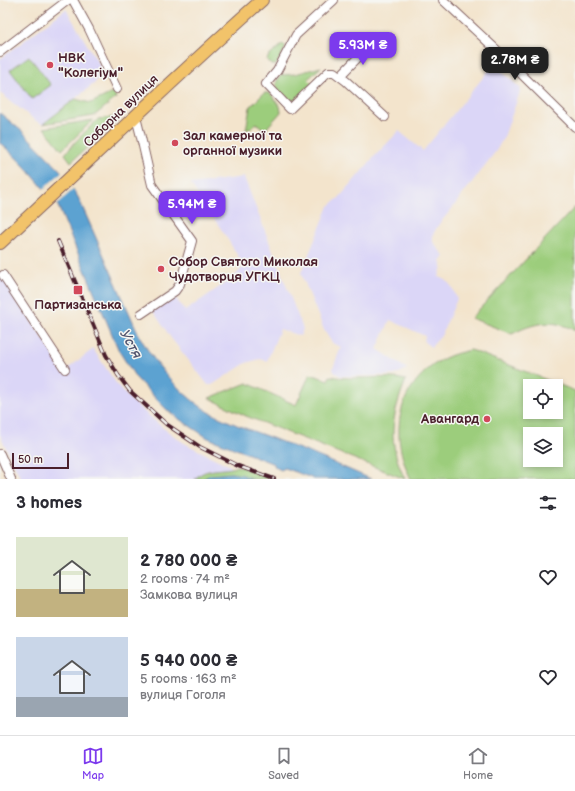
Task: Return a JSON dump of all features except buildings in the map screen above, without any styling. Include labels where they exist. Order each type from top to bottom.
[{"type":"main road","name":"Соборна вулиця","points":[[0,242],[136,118],[188,66],[262,0]]},
{"type":"street","points":[[0,52],[68,0]]},
{"type":"street","points":[[73,0],[89,29],[117,89]]},
{"type":"street","points":[[334,0],[296,35],[277,71],[266,84],[290,109],[328,72],[334,72],[385,117]]},
{"type":"street","points":[[443,0],[509,61],[575,127]]},
{"type":"street","points":[[340,76],[372,43]]},
{"type":"street","points":[[136,118],[152,185],[192,241],[180,284],[175,291],[141,314]]},
{"type":"street","points":[[3,275],[65,369]]},
{"type":"street","points":[[0,454],[11,479]]},
{"type":"shaded area","name":"НВК \"Колегіум\"","points":[[66,9],[101,68],[95,83],[43,124],[36,121],[0,93],[0,59]]},
{"type":"shaded area","points":[[494,64],[521,89],[504,137],[496,151],[439,224],[432,236],[433,242],[444,256],[440,262],[442,266],[439,277],[446,280],[452,287],[457,299],[441,336],[431,347],[424,342],[425,336],[390,320],[377,349],[407,369],[394,375],[341,376],[334,372],[333,368],[341,347],[332,343],[324,330],[301,273],[329,206],[339,198],[374,157],[399,131],[423,151]]},
{"type":"shaded area","points":[[244,177],[303,329],[300,336],[280,329],[267,361],[260,359],[246,363],[212,385],[208,385],[171,338],[153,311],[175,297],[185,311],[234,277],[244,266],[191,184]]},
{"type":"shaded area","points":[[2,277],[65,371],[93,349],[118,386],[131,400],[163,428],[184,443],[234,468],[206,471],[195,479],[21,479],[0,435],[0,278]]},
{"type":"green space","points":[[282,45],[286,47],[276,65],[271,65],[267,60],[268,57]]},
{"type":"green space","points":[[29,56],[51,85],[32,99],[10,70]]},
{"type":"green space","points":[[321,67],[308,79],[312,83],[295,100],[285,98],[276,87],[276,83],[281,75],[295,74]]},
{"type":"green space","points":[[114,92],[116,98],[94,116],[43,124],[75,99],[91,103]]},
{"type":"green space","points":[[264,93],[270,93],[280,106],[281,112],[265,130],[256,123],[252,128],[246,130],[250,107]]},
{"type":"green space","points":[[115,117],[119,119],[71,162],[65,154],[76,141],[98,119]]},
{"type":"green space","points":[[93,120],[62,150],[44,128]]},
{"type":"green space","points":[[575,207],[575,331],[559,324],[551,323],[528,327],[512,334],[471,318]]},
{"type":"green space","name":"Авангард","points":[[471,350],[545,379],[523,379],[523,419],[563,419],[563,386],[575,391],[575,479],[411,479],[404,462],[400,445],[399,428],[401,411],[407,395],[416,381],[429,369],[445,358]]},
{"type":"green space","points":[[310,374],[328,380],[330,376],[349,378],[397,378],[406,380],[397,406],[393,430],[395,453],[405,479],[246,416],[209,398],[247,383],[296,405]]},
{"type":"green space","points":[[238,466],[274,479],[195,479],[204,472]]},
{"type":"water","name":"Устя","points":[[0,113],[23,132],[61,171],[78,197],[139,335],[163,371],[185,394],[208,411],[221,418],[371,479],[314,479],[285,468],[281,470],[275,467],[274,464],[208,438],[166,409],[136,378],[119,351],[58,206],[38,181],[0,143]]},
{"type":"water","points":[[231,473],[243,475],[253,479],[203,479],[210,475]]},
{"type":"pier","points":[[63,171],[74,189],[55,206],[42,190]]},
{"type":"railway","points":[[58,241],[106,355],[130,391],[166,424],[200,447],[238,466],[274,479]]},
{"type":"place","name":"НВК \"Колегіум\"","points":[[50,65]]},
{"type":"place","name":"Зал камерної та органної музики","points":[[175,143]]},
{"type":"place","name":"Собор Святого Миколая Чудотворця УГКЦ","points":[[161,269]]},
{"type":"place","name":"Партизанська","points":[[78,290]]},
{"type":"place","name":"Авангард","points":[[487,419]]}]
